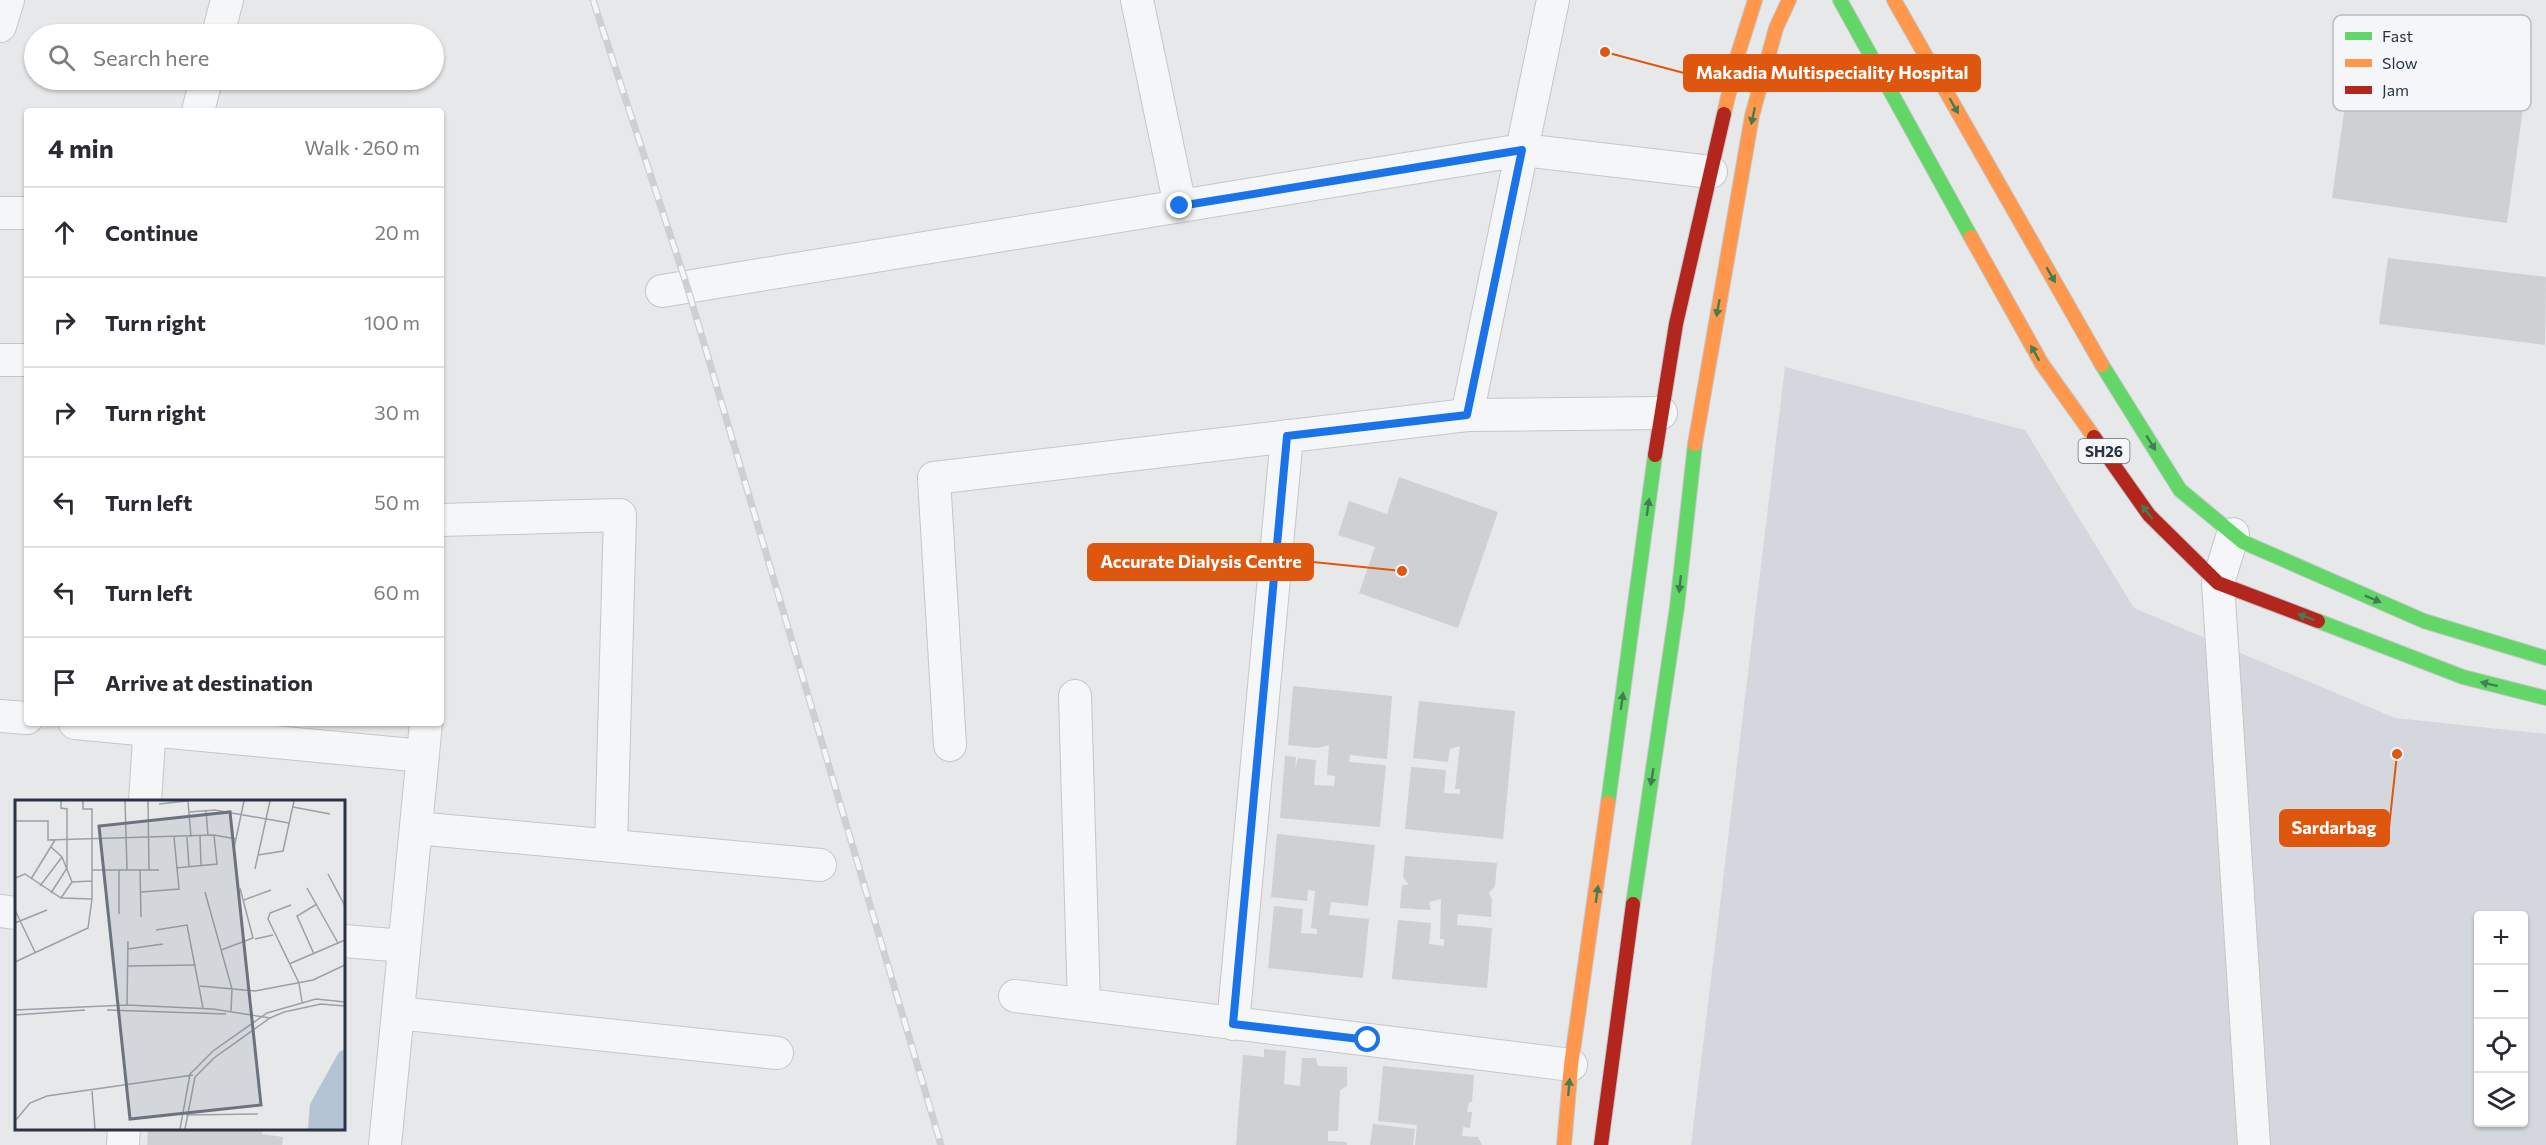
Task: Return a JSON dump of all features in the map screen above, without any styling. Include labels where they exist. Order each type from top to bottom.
[{"type":"main road","points":[[1564,1145],[1571,1065],[1586,972],[1661,413],[1676,324],[1738,54],[1755,0]]},
{"type":"main road","points":[[1602,1145],[1633,902],[1677,607],[1698,418],[1752,116],[1776,28],[1789,0]]},
{"type":"main road","name":"SH26","points":[[1840,0],[2042,364],[2149,515],[2218,583],[2463,677],[2546,698]]},
{"type":"main road","name":"SH26","points":[[1894,0],[2099,360],[2180,490],[2243,542],[2424,621],[2546,657]]},
{"type":"street","points":[[0,26],[8,0]]},
{"type":"street","points":[[221,24],[227,0]]},
{"type":"street","points":[[1137,0],[1180,206]]},
{"type":"street","points":[[1467,415],[1553,0]]},
{"type":"street","points":[[199,108],[203,90]]},
{"type":"street","points":[[662,291],[1522,150],[1711,172]]},
{"type":"street","points":[[0,213],[24,213]]},
{"type":"street","points":[[0,360],[24,360]]},
{"type":"street","points":[[950,745],[934,478],[1467,415],[1661,413]]},
{"type":"street","points":[[1233,1024],[1287,436]]},
{"type":"street","points":[[444,520],[620,515],[611,845]]},
{"type":"street","points":[[2233,534],[2218,583],[2254,1145]]},
{"type":"street","points":[[1075,696],[1084,1004]]},
{"type":"street","points":[[0,716],[24,718]]},
{"type":"street","points":[[131,726],[423,756]]},
{"type":"street","points":[[385,1145],[426,726]]},
{"type":"street","points":[[145,800],[150,727]]},
{"type":"street","points":[[416,828],[820,865]]},
{"type":"street","points":[[0,911],[15,913]]},
{"type":"street","points":[[345,941],[404,946]]},
{"type":"street","points":[[1015,996],[1571,1065]]},
{"type":"street","points":[[398,1013],[777,1053]]},
{"type":"street","points":[[123,1145],[124,1130]]},
{"type":"shaded area","points":[[1785,367],[2025,430],[2134,608],[2395,718],[2546,734],[2546,1145],[1691,1145]]},
{"type":"building","points":[[2344,111],[2523,111],[2507,223],[2332,198]]},
{"type":"building","points":[[2388,258],[2546,277],[2545,345],[2379,324]]},
{"type":"building","points":[[1399,477],[1498,512],[1458,628],[1359,593],[1375,547],[1338,535],[1349,501],[1387,514]]},
{"type":"building","points":[[1293,686],[1392,696],[1387,759],[1350,755],[1349,762],[1386,765],[1380,827],[1280,818],[1285,756],[1296,757],[1295,769],[1298,758],[1316,760],[1314,785],[1334,786],[1335,776],[1327,775],[1329,745],[1318,748],[1288,745]]},
{"type":"building","points":[[1419,701],[1515,711],[1503,839],[1405,829],[1411,767],[1446,770],[1444,793],[1460,794],[1460,789],[1455,789],[1460,746],[1450,749],[1448,762],[1413,758]]},
{"type":"building","points":[[1277,834],[1375,845],[1368,906],[1331,902],[1329,915],[1369,919],[1363,978],[1268,968],[1274,906],[1303,909],[1301,933],[1317,934],[1317,929],[1311,928],[1315,891],[1308,890],[1307,901],[1271,897]]},
{"type":"building","points":[[1405,856],[1497,863],[1495,886],[1489,893],[1492,899],[1491,917],[1458,914],[1457,925],[1492,928],[1487,988],[1392,979],[1398,920],[1431,923],[1429,944],[1444,946],[1444,939],[1440,939],[1441,899],[1429,902],[1431,910],[1400,908],[1402,885],[1409,885],[1403,877]]},
{"type":"building","points":[[1264,1049],[1286,1051],[1284,1084],[1300,1086],[1302,1058],[1316,1058],[1318,1066],[1347,1067],[1347,1086],[1340,1090],[1338,1131],[1328,1131],[1328,1141],[1347,1142],[1347,1145],[1236,1145],[1243,1055],[1264,1057]]},
{"type":"building","points":[[1383,1066],[1474,1075],[1472,1102],[1469,1102],[1467,1112],[1472,1112],[1470,1128],[1463,1127],[1462,1136],[1478,1137],[1482,1145],[1415,1145],[1417,1125],[1378,1121]]},
{"type":"building","points":[[1373,1124],[1415,1129],[1413,1145],[1370,1145]]},
{"type":"building","points":[[148,1130],[262,1130],[262,1134],[283,1137],[282,1145],[147,1145]]},
{"type":"railway","points":[[593,0],[687,286],[941,1145]]},
{"type":"traffic: fast","points":[[1840,0],[1971,237]]},
{"type":"traffic: fast","points":[[2102,365],[2180,490],[2243,542],[2424,621],[2546,658]]},
{"type":"traffic: fast","points":[[1633,904],[1677,607],[1695,444]]},
{"type":"traffic: fast","points":[[1608,803],[1655,455]]},
{"type":"traffic: fast","points":[[2318,621],[2463,677],[2546,698]]},
{"type":"traffic: slow","points":[[1724,114],[1738,54],[1755,0]]},
{"type":"traffic: slow","points":[[1695,444],[1752,116],[1776,28],[1789,0]]},
{"type":"traffic: slow","points":[[1894,0],[2102,365]]},
{"type":"traffic: slow","points":[[1971,237],[2042,364],[2094,437]]},
{"type":"traffic: slow","points":[[1564,1145],[1571,1065],[1608,803]]},
{"type":"traffic: jam","points":[[1655,455],[1676,324],[1724,114]]},
{"type":"traffic: jam","points":[[2094,437],[2149,515],[2218,583],[2318,621]]},
{"type":"traffic: jam","points":[[1601,1145],[1633,904]]},
{"type":"place","name":"Makadia Multispeciality Hospital","points":[[1605,52]]},
{"type":"place","name":"Accurate Dialysis Centre","points":[[1402,571]]},
{"type":"place","name":"Sardarbag","points":[[2397,754]]},
{"type":"route","points":[[1180,206],[1522,150],[1467,415],[1287,436],[1233,1024],[1368,1040]]}]
